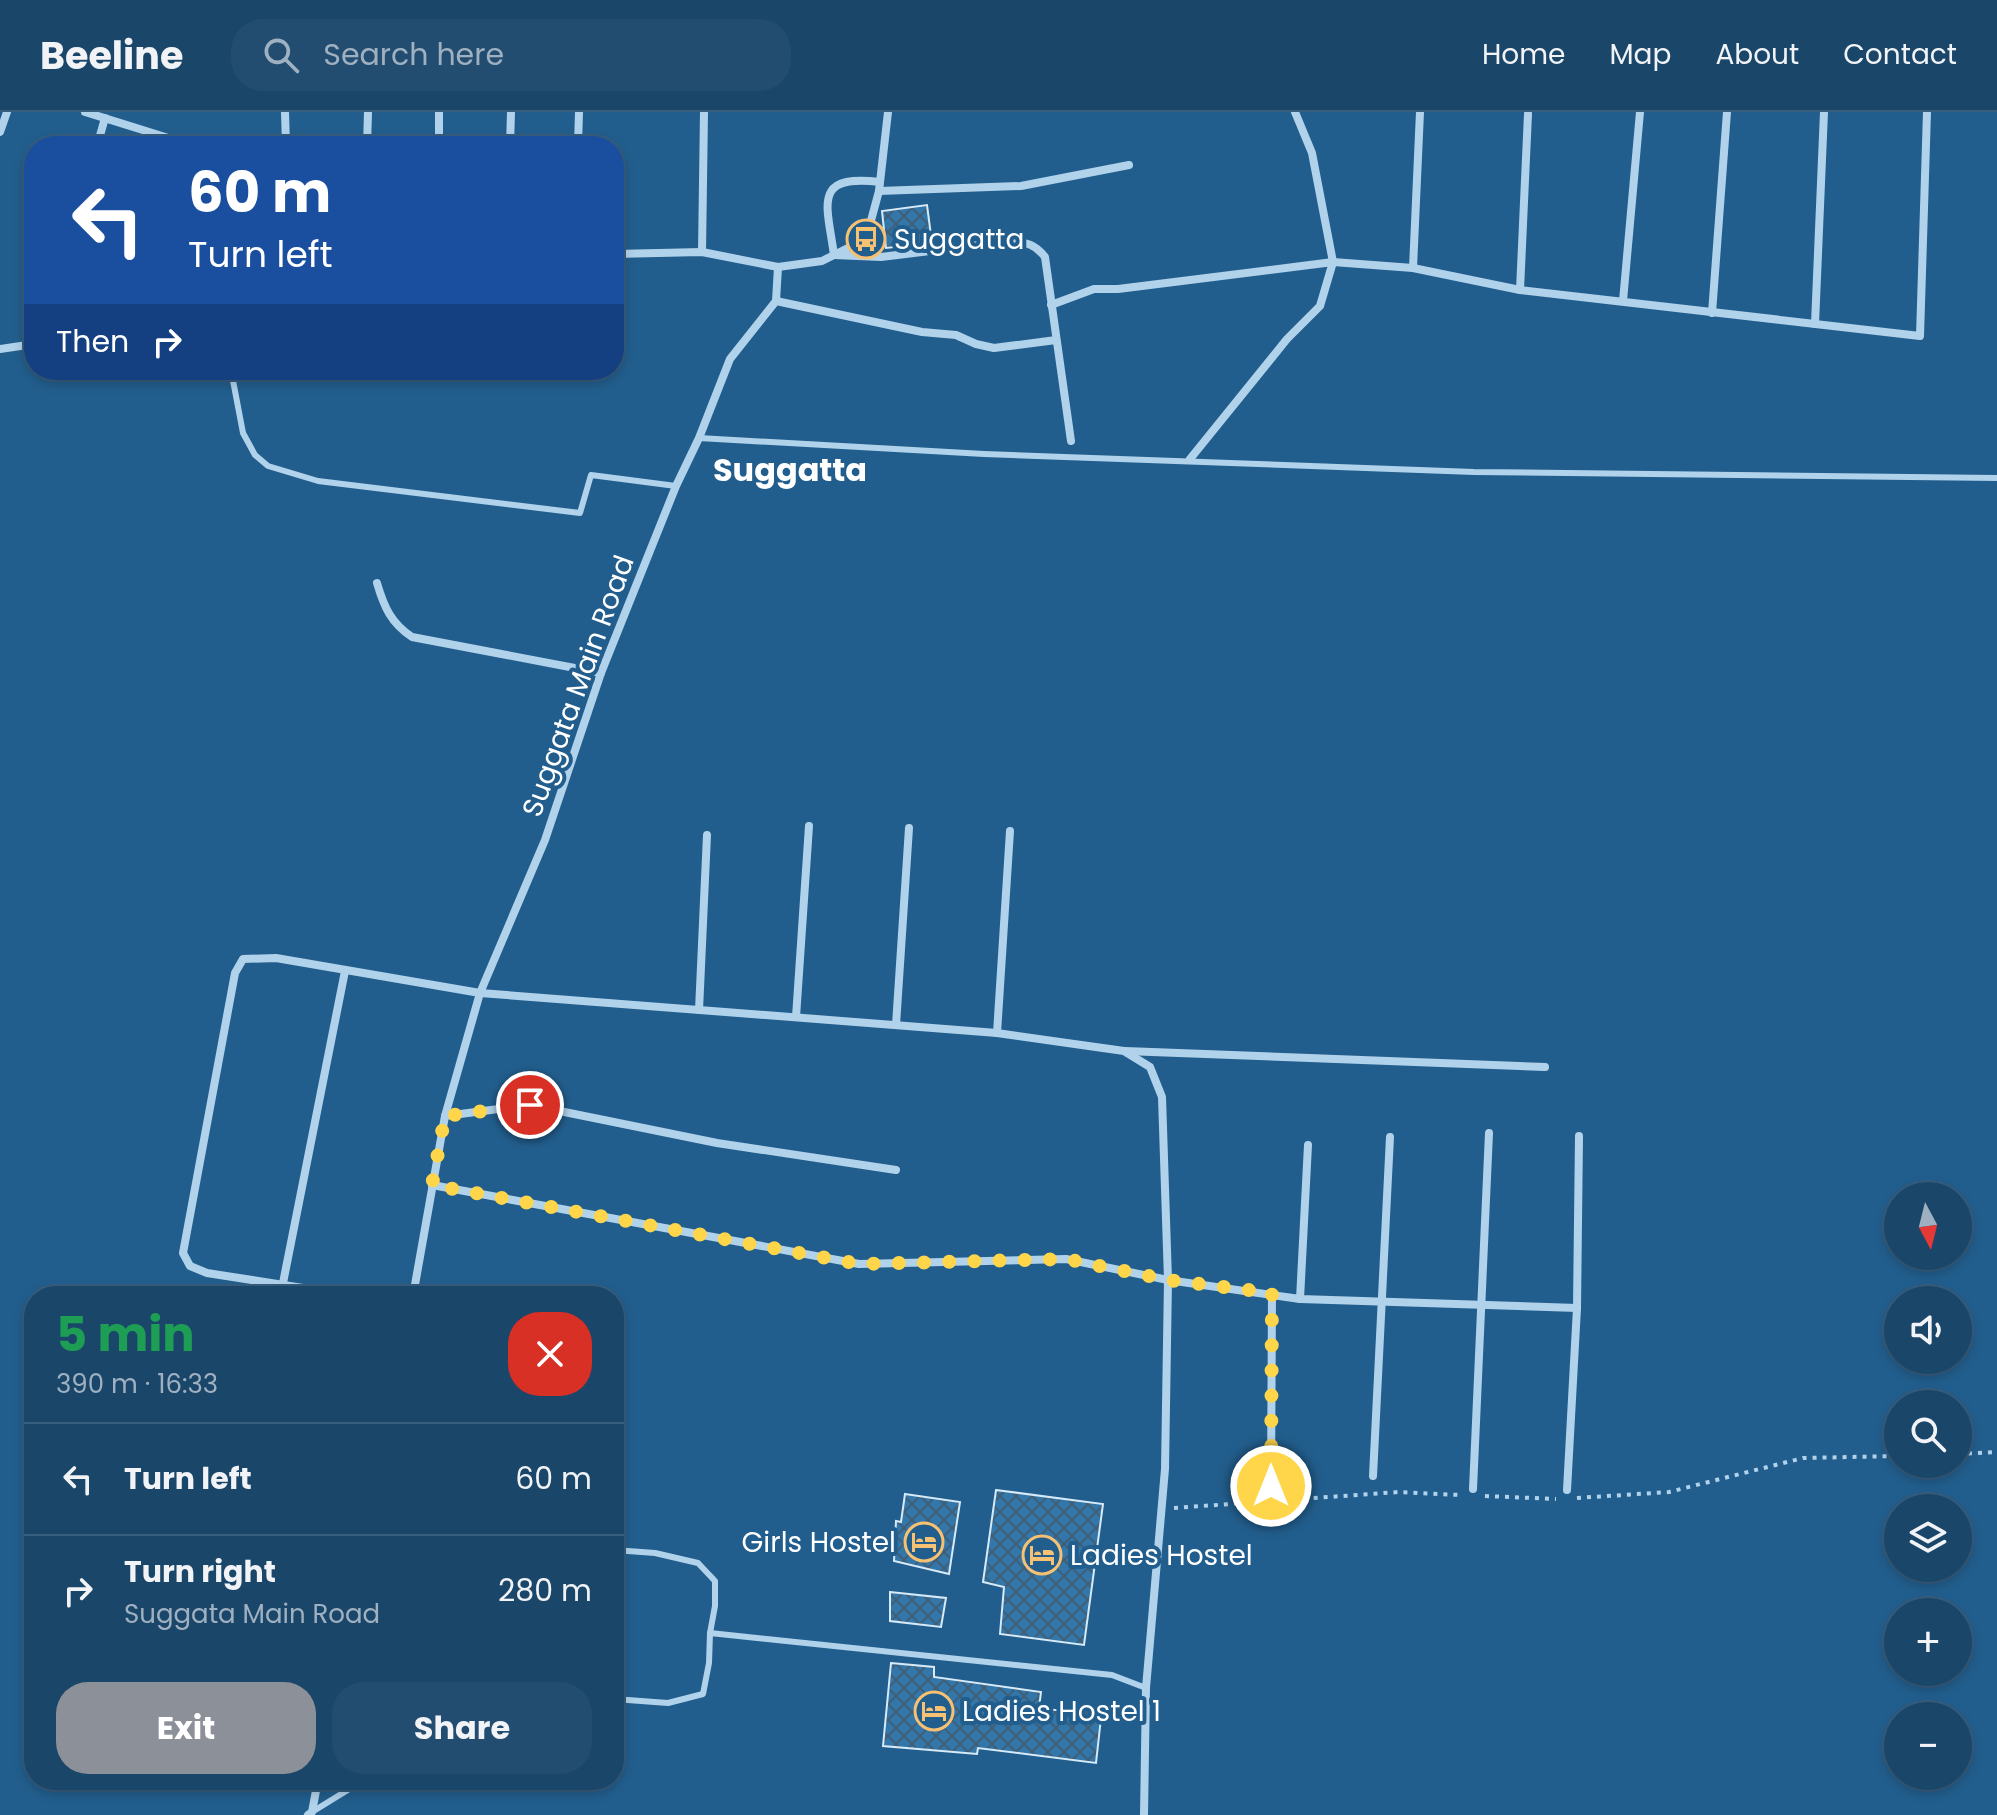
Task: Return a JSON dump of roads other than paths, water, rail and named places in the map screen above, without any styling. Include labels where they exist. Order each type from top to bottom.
[{"type":"street","points":[[0,132],[7,112]]},
{"type":"street","points":[[85,112],[162,136]]},
{"type":"street","points":[[285,112],[286,136]]},
{"type":"street","points":[[367,136],[368,112]]},
{"type":"street","points":[[439,112],[439,136]]},
{"type":"street","points":[[510,136],[511,112]]},
{"type":"street","points":[[578,136],[579,112]]},
{"type":"street","points":[[702,252],[704,112]]},
{"type":"street","points":[[624,254],[702,252],[778,267],[822,261],[866,239],[880,186],[888,112]]},
{"type":"street","points":[[1190,459],[1287,339],[1320,306],[1333,262],[1312,153],[1295,112]]},
{"type":"street","points":[[1413,268],[1420,112]]},
{"type":"street","points":[[1623,301],[1640,112]]},
{"type":"street","points":[[1712,313],[1727,112]]},
{"type":"street","points":[[1815,324],[1824,112]]},
{"type":"street","points":[[1051,305],[1094,289],[1118,289],[1333,262],[1413,268],[1520,290],[1920,336],[1927,112]]},
{"type":"street","points":[[1520,290],[1528,114]]},
{"type":"street","points":[[100,136],[105,118]]},
{"type":"street","points":[[834,255],[827,208],[833,188],[839,182],[848,180],[880,186],[1021,186],[1129,165]]},
{"type":"street","points":[[834,255],[881,257],[1012,241],[1030,243],[1038,248],[1045,257],[1071,441]]},
{"type":"street","points":[[778,267],[776,301],[922,332],[956,335],[994,348],[1056,340]]},
{"type":"street","name":"Suggata Main Road","points":[[415,1286],[445,1116],[480,993],[545,840],[601,673],[730,359],[776,301]]},
{"type":"street","points":[[0,349],[24,345]]},
{"type":"street","points":[[377,583],[386,612],[400,629],[412,637],[601,673]]},
{"type":"street","points":[[796,1017],[809,826]]},
{"type":"street","points":[[896,1025],[909,828]]},
{"type":"street","points":[[997,1033],[1010,831]]},
{"type":"street","points":[[699,1010],[707,835]]},
{"type":"street","points":[[299,1286],[207,1273],[190,1266],[183,1253],[235,973],[243,959],[260,957],[480,993],[997,1033],[1124,1051],[1545,1067]]},
{"type":"street","points":[[283,1283],[345,971]]},
{"type":"street","points":[[1124,1051],[1150,1067],[1162,1097],[1168,1280],[1165,1469],[1146,1688],[1144,1815]]},
{"type":"street","points":[[445,1116],[530,1105],[717,1143],[896,1170]]},
{"type":"street","points":[[1475,1492],[1489,1133]]},
{"type":"street","points":[[1567,1490],[1577,1308],[1579,1136]]},
{"type":"street","points":[[1373,1476],[1390,1137]]},
{"type":"street","points":[[1300,1299],[1308,1145]]},
{"type":"street","points":[[432,1185],[859,1264],[1066,1259],[1168,1280],[1300,1299],[1577,1308]]},
{"type":"street","points":[[1271,1486],[1272,1293]]},
{"type":"street","points":[[310,1813],[316,1790]]},
{"type":"lane","points":[[233,380],[243,433],[255,455],[268,466],[318,481],[580,513],[591,475],[676,486]]},
{"type":"lane","points":[[699,438],[984,454],[1190,459],[1474,472],[1997,478]]},
{"type":"lane","points":[[624,1551],[655,1553],[698,1563],[715,1581],[709,1663],[703,1694],[668,1703],[624,1700]]},
{"type":"lane","points":[[710,1633],[1112,1675],[1146,1688]]},
{"type":"lane","points":[[310,1813],[348,1790]]},
{"type":"place","name":"Suggatta","points":[[866,239]]},
{"type":"place","name":"Girls Hostel","points":[[924,1542]]},
{"type":"place","name":"Ladies Hostel","points":[[1042,1555]]},
{"type":"place","name":"Ladies Hostel 1","points":[[934,1711]]},
{"type":"district","name":"Suggatta","points":[[790,469]]}]
